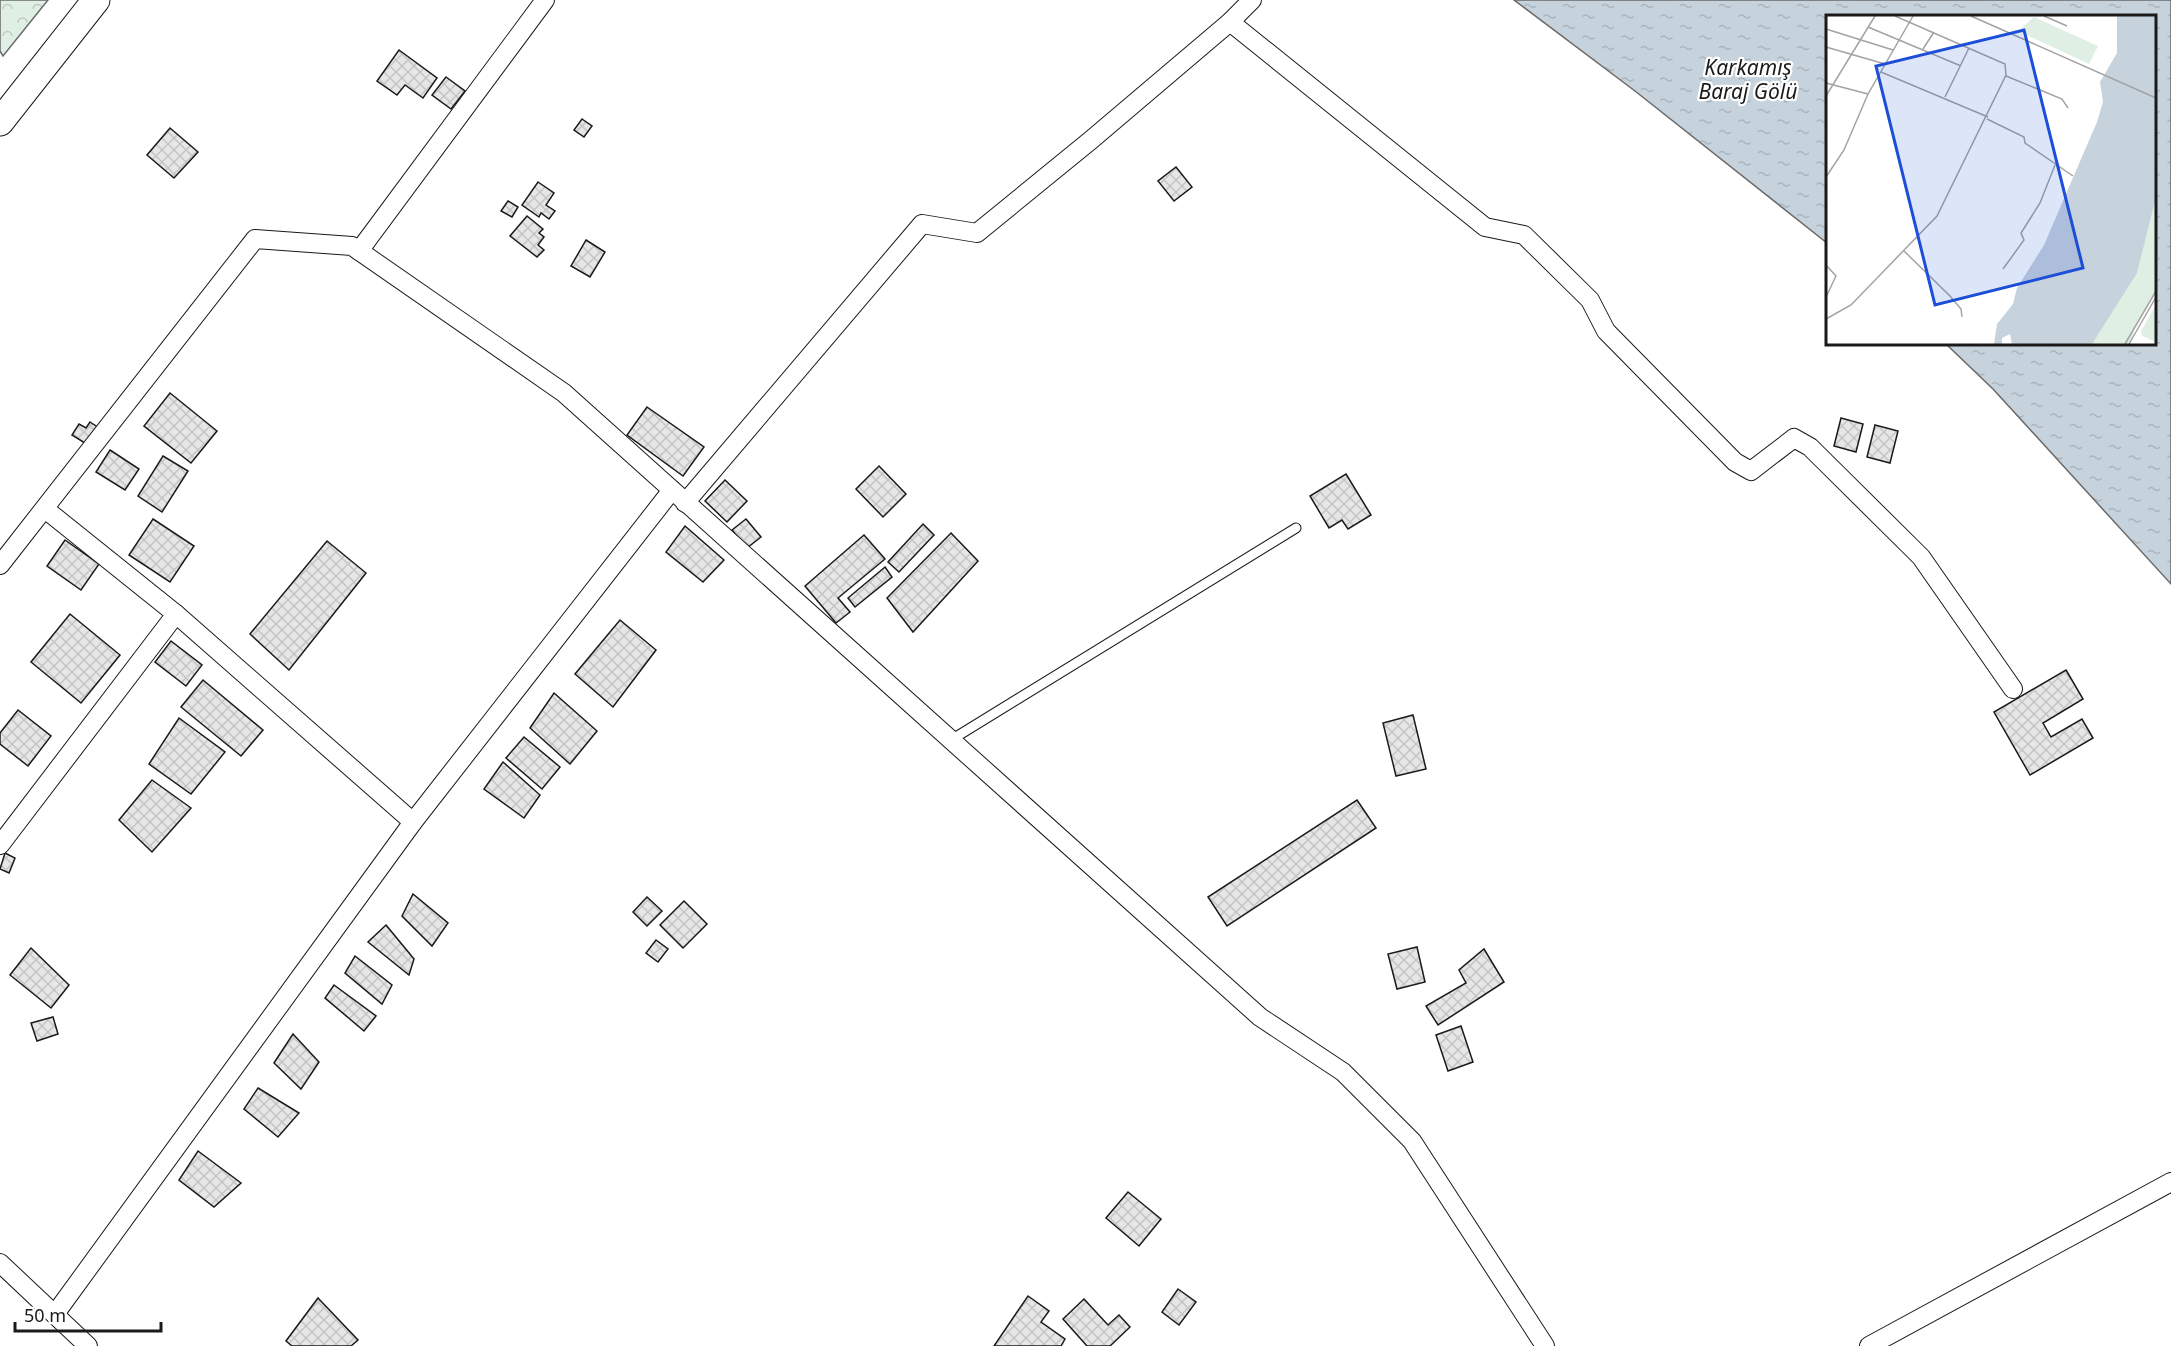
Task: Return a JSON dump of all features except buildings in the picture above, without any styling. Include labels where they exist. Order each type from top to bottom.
[{"type":"main road","points":[[0,122],[96,0]]},
{"type":"street","points":[[359,251],[545,0]]},
{"type":"street","points":[[686,503],[922,224],[977,233],[1230,22],[1252,0]]},
{"type":"street","points":[[1230,22],[1485,227],[1524,235],[1590,300],[1606,331],[1735,462],[1751,471],[1794,438],[1810,447],[1921,557],[2013,689]]},
{"type":"street","points":[[0,565],[255,239],[352,246],[564,393],[1260,1017],[1343,1072],[1412,1141],[1545,1346]]},
{"type":"street","points":[[55,1314],[413,822],[672,490]]},
{"type":"street","points":[[45,509],[176,614],[413,822]]},
{"type":"street","points":[[0,845],[176,614]]},
{"type":"street","points":[[1869,1346],[2171,1182]]},
{"type":"street","points":[[0,1264],[88,1346]]},
{"type":"lane","points":[[951,741],[1296,528]]},
{"type":"green space","points":[[0,0],[48,0],[3,56],[0,51]]},
{"type":"water","name":"Karkamış Baraj Gölü","points":[[1514,0],[2171,0],[2171,584],[1993,389],[1947,345],[2156,345],[2156,15],[1826,15],[1826,242],[1635,91]]}]
